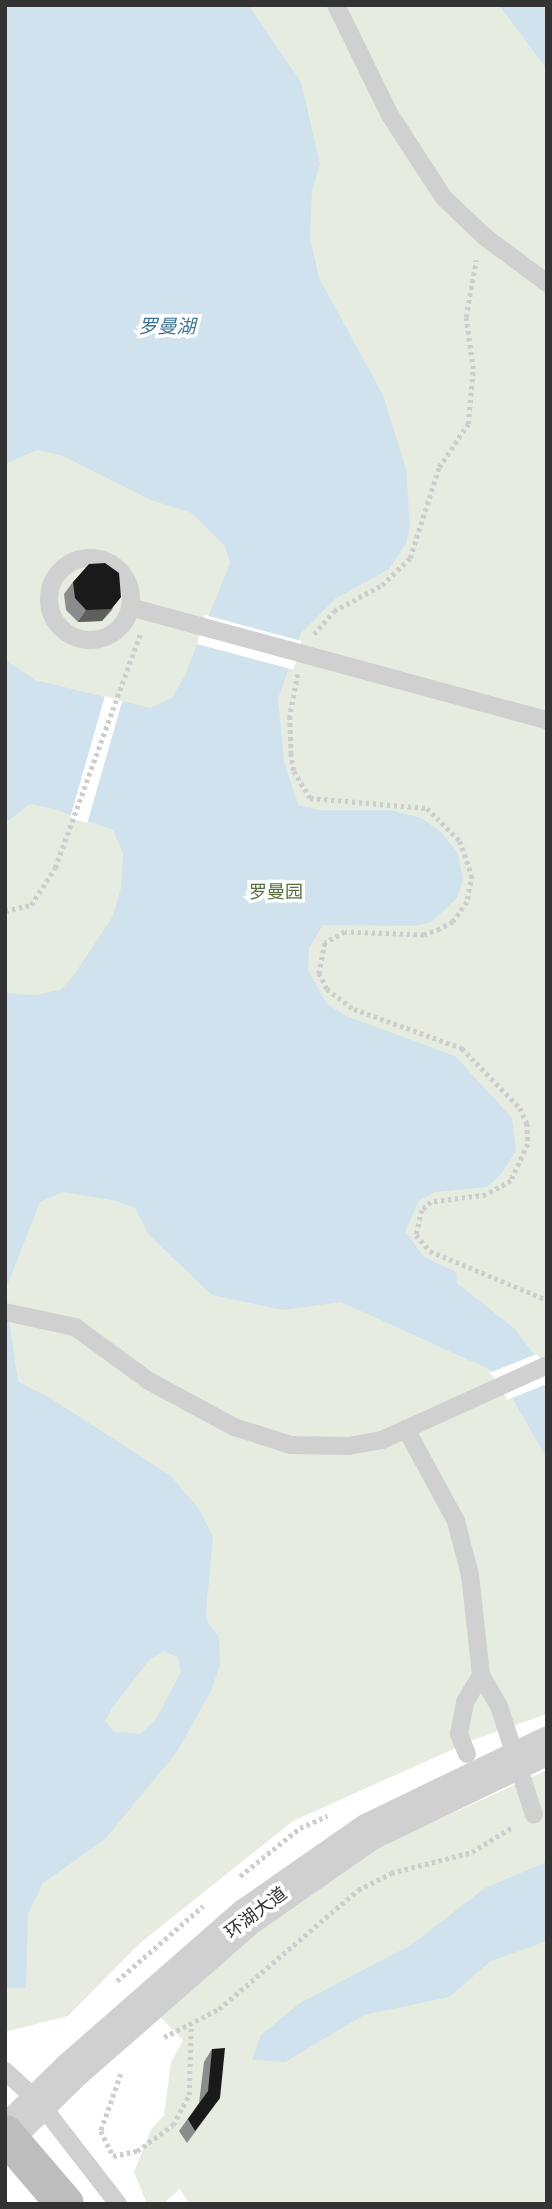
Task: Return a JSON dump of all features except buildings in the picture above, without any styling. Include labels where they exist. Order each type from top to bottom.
[{"type":"main road","points":[[6,2135],[65,2204]]},
{"type":"street","name":"环湖大道","points":[[6,2135],[39,2102],[247,1917],[369,1832],[530,1753]]},
{"type":"lane","points":[[336,5],[414,156],[444,198],[485,237],[547,283]]},
{"type":"lane","points":[[99,559],[118,569],[126,580],[130,607],[125,619],[106,636],[81,639],[69,634],[52,615],[50,589],[66,566],[99,559]]},
{"type":"lane","points":[[130,607],[547,720]]},
{"type":"lane","points":[[14,1312],[75,1327],[149,1381],[234,1427],[291,1445],[348,1446],[382,1440],[547,1365]]},
{"type":"lane","points":[[406,1429],[456,1521],[470,1575],[481,1675],[530,1753],[534,1815]]},
{"type":"lane","points":[[467,1754],[459,1734],[465,1702],[481,1675]]},
{"type":"lane","points":[[5,2071],[39,2102],[118,2204]]},
{"type":"path","points":[[485,237],[468,291],[474,391],[468,424],[439,467],[410,558],[382,585],[334,611],[318,627],[304,654],[290,716],[294,771],[301,787],[319,801],[402,803],[427,808],[460,841],[472,876],[467,902],[453,922],[424,935],[345,932],[325,943],[319,973],[327,989],[354,1009],[462,1048],[520,1108],[527,1122],[528,1143],[511,1181],[486,1195],[431,1202],[422,1210],[416,1235],[430,1251],[547,1300]]},
{"type":"path","points":[[5,911],[31,905],[44,889],[149,612]]},
{"type":"path","points":[[159,2040],[219,2009],[358,1890],[391,1873],[472,1852],[534,1815]]},
{"type":"path","points":[[123,2071],[101,2131],[113,2156],[137,2151],[173,2126],[189,2095],[191,2025]]},
{"type":"green space","name":"罗曼园","points":[[5,5],[499,5],[547,70],[547,1714],[478,1738],[293,1821],[139,1944],[68,2016],[5,2032]]},
{"type":"green space","points":[[547,1770],[547,2204],[189,2204],[180,2189],[163,2204],[147,2204],[134,2172],[151,2130],[164,2115],[171,2062],[183,2040],[157,2014],[290,1899],[385,1844]]},
{"type":"water","name":"罗曼湖","points":[[5,5],[248,5],[301,82],[320,164],[312,191],[310,237],[319,278],[383,395],[406,469],[410,525],[406,544],[389,569],[335,599],[301,633],[278,699],[284,761],[298,805],[319,810],[390,810],[421,818],[441,832],[458,853],[463,880],[457,898],[431,922],[414,926],[323,925],[309,948],[308,970],[327,1004],[346,1016],[455,1056],[512,1118],[516,1151],[501,1174],[487,1187],[435,1192],[419,1201],[405,1231],[424,1257],[456,1272],[457,1283],[515,1329],[547,1372],[547,1459],[502,1380],[491,1370],[341,1302],[283,1310],[212,1295],[149,1235],[135,1208],[117,1201],[62,1192],[40,1202],[5,1291],[5,993],[36,995],[60,990],[74,975],[113,916],[121,888],[123,853],[113,830],[51,808],[30,804],[5,823],[5,660],[35,680],[150,708],[172,698],[184,677],[230,563],[225,546],[192,513],[151,500],[63,456],[37,450],[5,464]]},
{"type":"water","points":[[499,5],[547,5],[547,70]]},
{"type":"water","points":[[5,1291],[18,1382],[47,1396],[171,1476],[199,1509],[213,1537],[206,1611],[208,1623],[219,1637],[220,1665],[211,1691],[177,1752],[105,1839],[43,1883],[28,1914],[26,1988],[5,1988]],"holes":[[[164,1651],[178,1657],[181,1672],[156,1719],[141,1734],[114,1732],[105,1721],[150,1659]]]},
{"type":"water","points":[[547,1862],[547,1941],[491,1961],[449,1997],[364,2015],[285,2062],[252,2060],[261,2035],[300,2003],[411,1945],[485,1888]]},
{"type":"pier","points":[[205,615],[302,641],[294,670],[197,644]]},
{"type":"pier","points":[[105,696],[122,701],[87,823],[70,818]]},
{"type":"pier","points":[[537,1354],[547,1367],[547,1384],[507,1400],[499,1382],[489,1373]]}]
